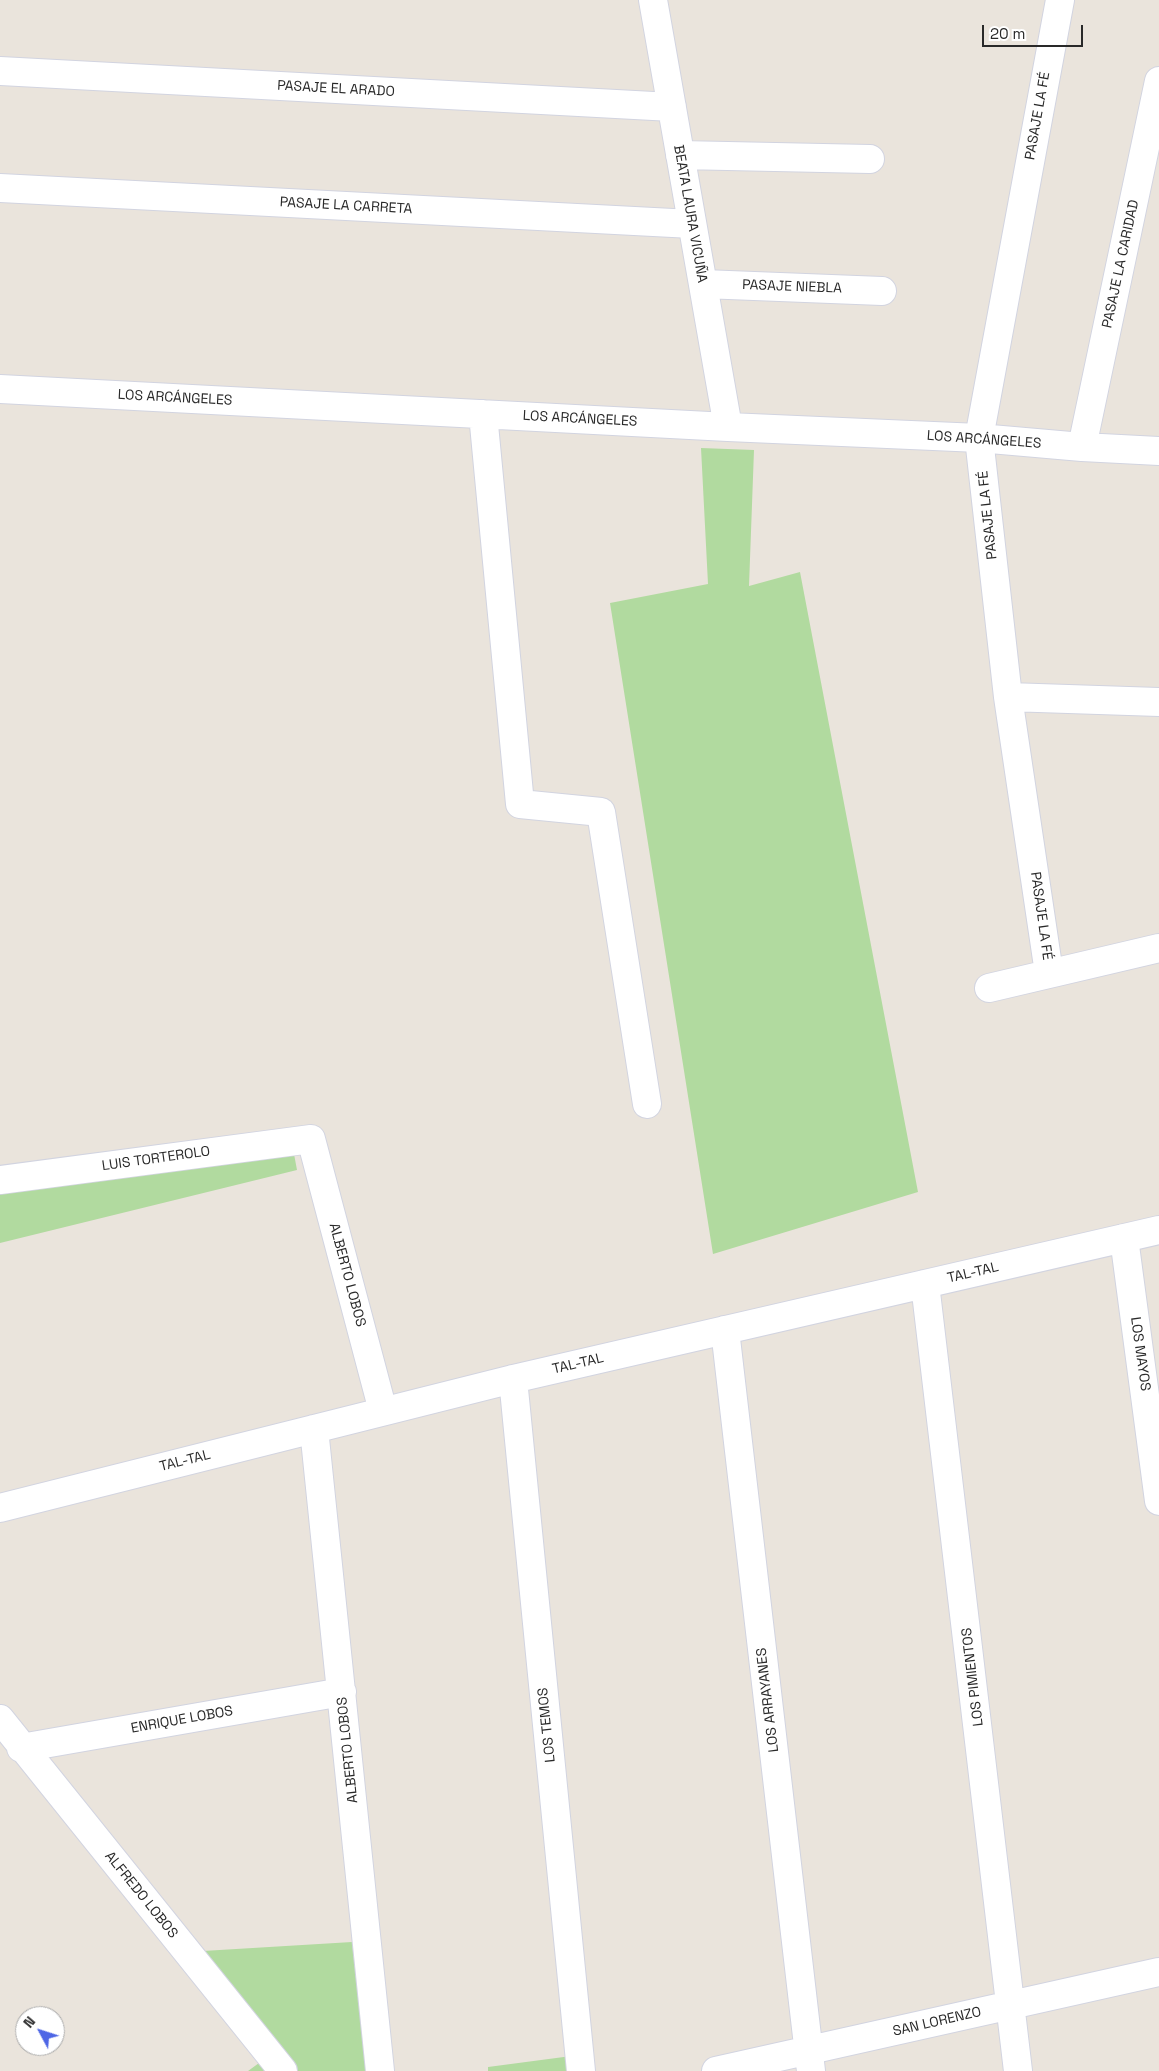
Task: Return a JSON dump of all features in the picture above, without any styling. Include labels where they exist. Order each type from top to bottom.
[{"type":"street","name":"BEATA LAURA VICUÑA","points":[[653,0],[728,427]]},
{"type":"street","name":"PASAJE LA FÉ","points":[[1049,973],[1008,697],[979,438],[1060,0]]},
{"type":"street","name":"PASAJE EL ARADO","points":[[0,71],[672,107]]},
{"type":"street","name":"PASAJE LA CARIDAD","points":[[1082,447],[1159,82]]},
{"type":"street","points":[[680,155],[870,159]]},
{"type":"street","name":"PASAJE LA CARRETA","points":[[0,188],[692,224]]},
{"type":"street","name":"PASAJE NIEBLA","points":[[702,284],[882,291]]},
{"type":"street","name":"LOS ARCÁNGELES","points":[[0,389],[728,427],[979,438],[1082,447],[1159,451]]},
{"type":"street","points":[[483,414],[520,804],[601,812],[647,1104]]},
{"type":"street","points":[[1008,697],[1159,702]]},
{"type":"street","points":[[989,988],[1159,948]]},
{"type":"street","name":"LUIS TORTEROLO","points":[[0,1180],[311,1139]]},
{"type":"street","name":"ALBERTO LOBOS","points":[[311,1139],[383,1411]]},
{"type":"street","name":"TAL-TAL","points":[[0,1508],[513,1379],[1159,1230]]},
{"type":"street","name":"LOS MAYOS","points":[[1124,1238],[1159,1500]]},
{"type":"street","name":"LOS PIMIENTOS","points":[[925,1284],[1012,2005],[1018,2071]]},
{"type":"street","name":"LOS ARRAYANES","points":[[725,1330],[810,2061]]},
{"type":"street","name":"LOS TEMOS","points":[[513,1379],[581,2071]]},
{"type":"street","name":"ALBERTO LOBOS","points":[[314,1428],[379,2071]]},
{"type":"street","name":"ENRIQUE LOBOS","points":[[21,1748],[342,1692]]},
{"type":"street","name":"ALFREDO LOBOS","points":[[0,1719],[21,1748],[283,2071]]},
{"type":"street","name":"SAN LORENZO","points":[[716,2071],[810,2061],[1012,2005],[1159,1972]]},
{"type":"green space","points":[[701,448],[754,450],[749,586],[800,572],[918,1192],[713,1254],[610,603],[708,584]]},
{"type":"green space","points":[[294,1154],[297,1170],[0,1243],[0,1190]]},
{"type":"green space","points":[[352,1942],[366,2071],[248,2071],[277,2050],[203,1951]]},
{"type":"green space","points":[[579,2055],[581,2071],[488,2071],[488,2067]]}]
